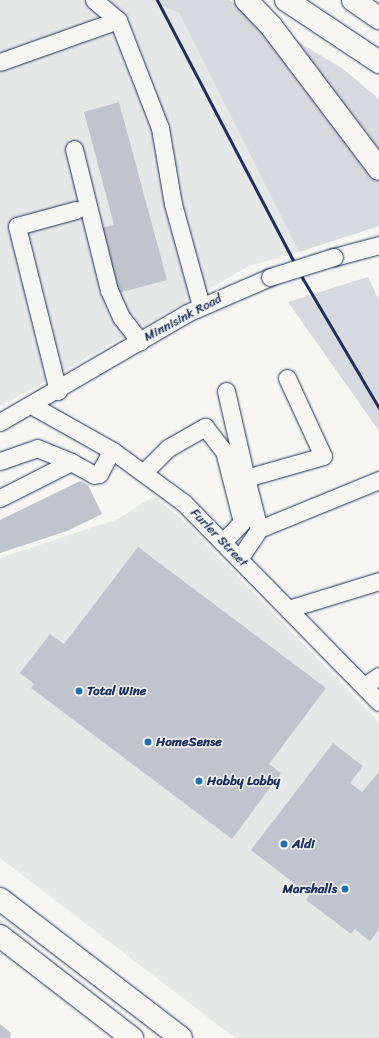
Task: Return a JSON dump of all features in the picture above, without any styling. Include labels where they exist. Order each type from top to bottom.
[{"type":"highway","points":[[246,0],[270,26],[379,169]]},
{"type":"highway","points":[[286,0],[379,62]]},
{"type":"highway","points":[[353,0],[379,18]]},
{"type":"highway","points":[[0,899],[181,1038]]},
{"type":"highway","points":[[0,936],[132,1038]]},
{"type":"street","points":[[94,0],[118,20],[160,128],[173,204],[201,306]]},
{"type":"street","points":[[0,62],[118,20]]},
{"type":"street","points":[[74,149],[109,290],[121,317],[140,341]]},
{"type":"street","points":[[58,391],[18,226],[76,210]]},
{"type":"street","name":"Minnisink Road","points":[[0,422],[33,406],[201,306],[270,277],[379,245]]},
{"type":"street","points":[[246,478],[324,456],[287,378]]},
{"type":"street","points":[[226,391],[259,529]]},
{"type":"street","name":"Furler Street","points":[[33,406],[112,450],[184,502],[374,695]]},
{"type":"street","points":[[144,472],[168,448],[205,427],[224,451],[242,522],[223,542]]},
{"type":"street","points":[[0,461],[37,448],[71,462],[94,475],[99,474],[112,450]]},
{"type":"street","points":[[0,498],[71,462]]},
{"type":"street","points":[[239,559],[259,529],[379,480]]},
{"type":"street","points":[[288,609],[379,581]]},
{"type":"street","points":[[374,695],[379,676]]},
{"type":"shaded area","points":[[0,0],[150,0],[179,13],[299,252],[249,266],[0,407]]},
{"type":"shaded area","points":[[150,0],[229,0],[343,69],[379,99],[379,226],[299,252],[179,13]]},
{"type":"shaded area","points":[[368,277],[379,300],[379,431],[288,302]]},
{"type":"shaded area","points":[[154,496],[186,523],[379,722],[379,1038],[235,1038],[0,858],[0,558],[118,519]]},
{"type":"building","points":[[119,102],[167,280],[118,293],[100,228],[114,225],[84,112]]},
{"type":"building","points":[[80,481],[88,485],[102,514],[67,531],[0,553],[0,520]]},
{"type":"building","points":[[138,547],[326,688],[269,764],[281,773],[232,839],[31,688],[34,684],[20,673],[50,634],[64,644]]},
{"type":"building","points":[[333,743],[363,766],[350,783],[362,792],[379,772],[379,929],[370,941],[355,929],[351,934],[306,900],[309,895],[251,850]]},
{"type":"building","points":[[0,1024],[11,1033],[10,1038],[0,1038]]},
{"type":"railway","points":[[157,0],[303,279],[379,408]]},
{"type":"place","name":"Total Wine","points":[[79,691]]},
{"type":"place","name":"HomeSense","points":[[148,742]]},
{"type":"place","name":"Hobby Lobby","points":[[199,781]]},
{"type":"place","name":"Aldi","points":[[284,844]]},
{"type":"place","name":"Marshalls","points":[[345,889]]}]
